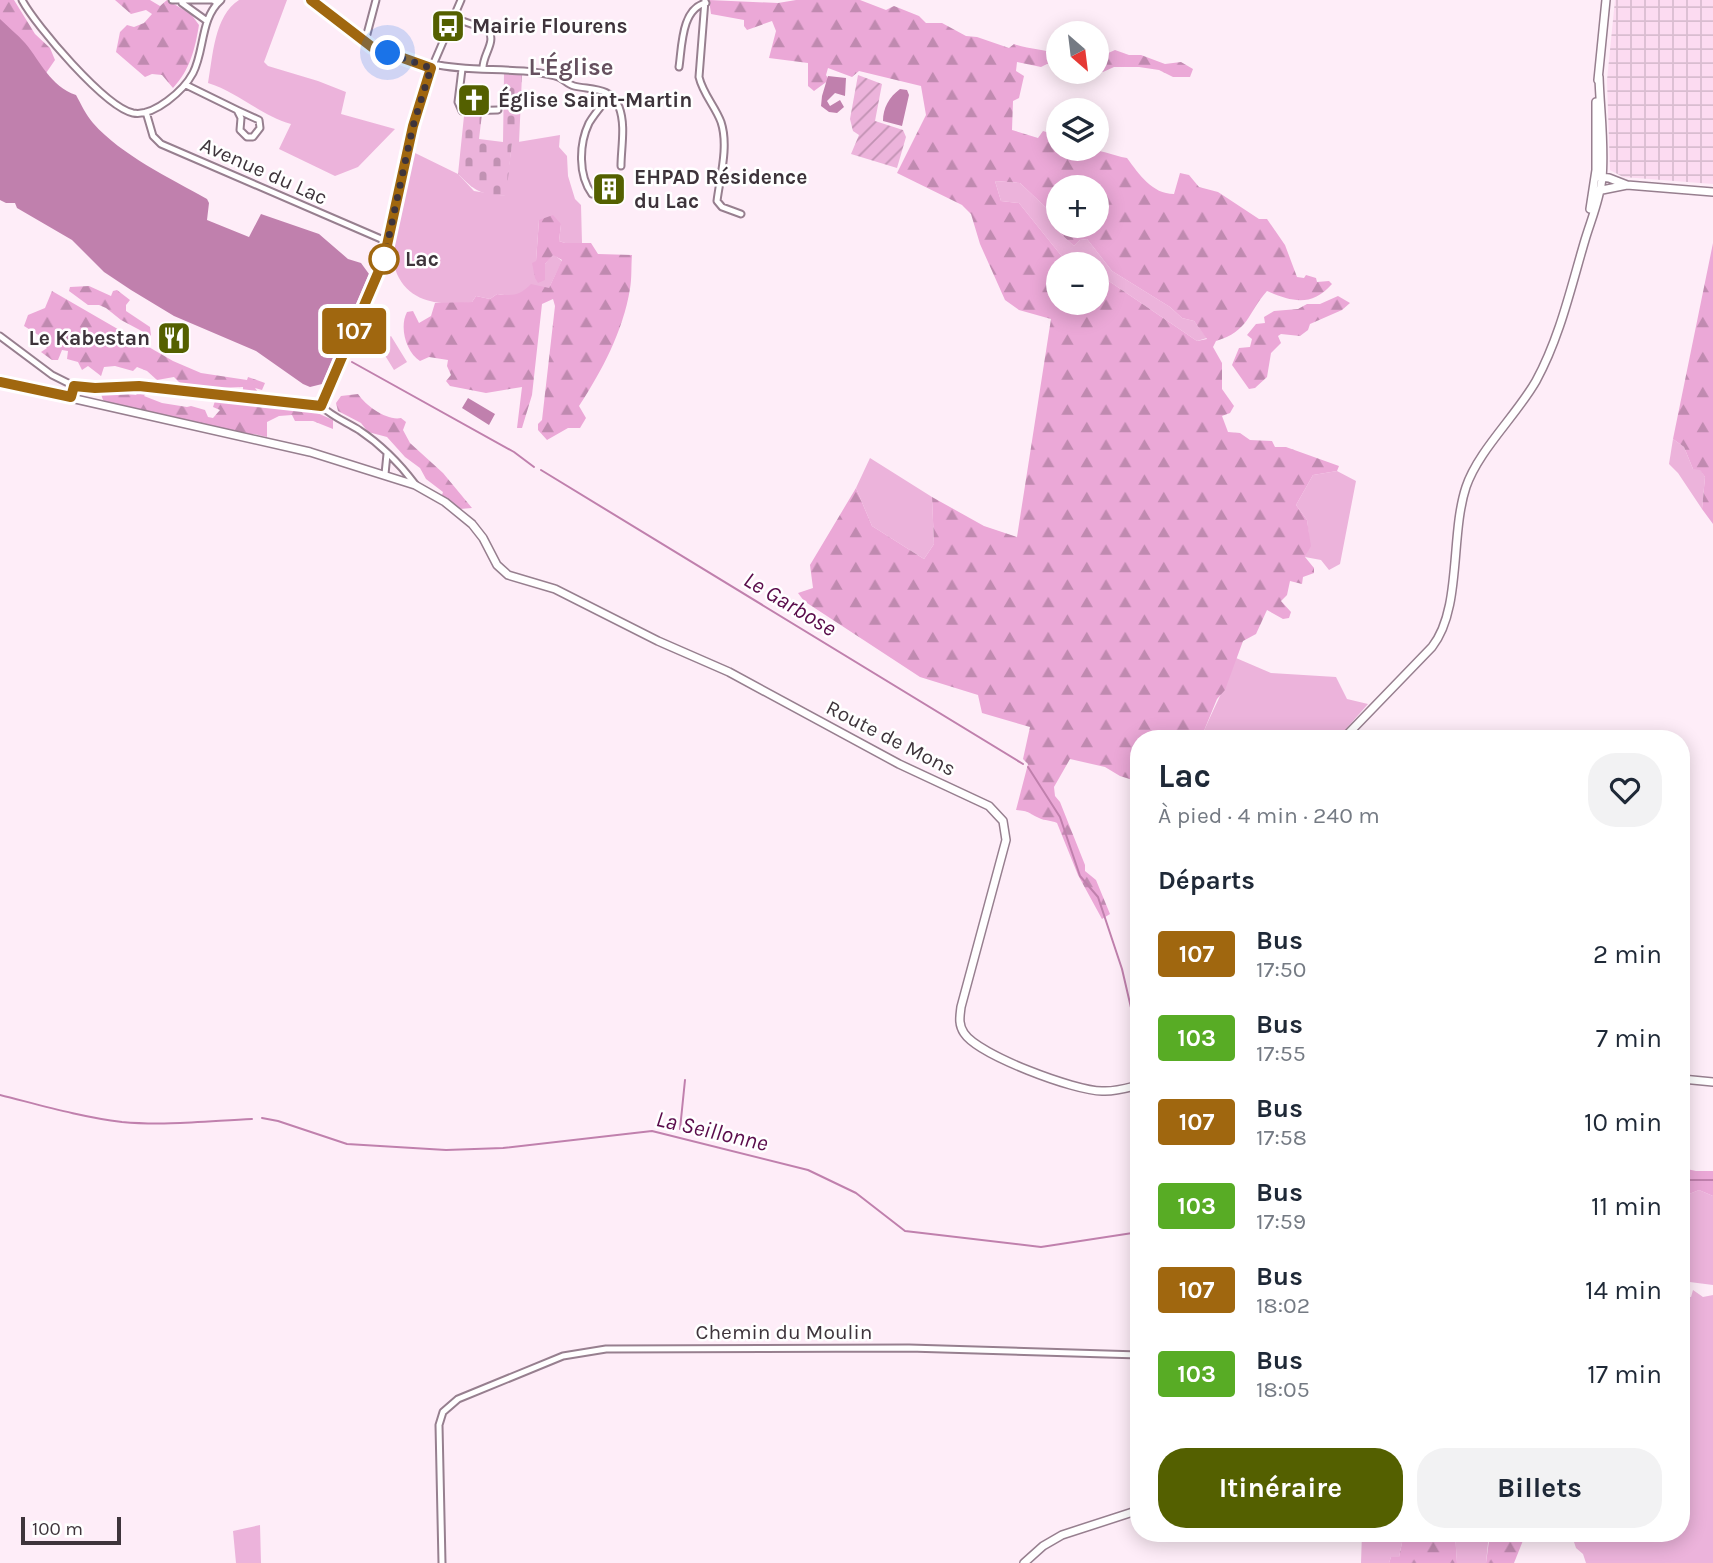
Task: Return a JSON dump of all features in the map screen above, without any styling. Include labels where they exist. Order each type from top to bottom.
[{"type":"street","points":[[22,0],[47,35],[93,83],[129,111],[146,112],[174,96],[186,85],[196,67],[207,21],[219,2],[176,1]]},
{"type":"street","points":[[311,0],[380,51],[432,66],[553,75],[574,86],[596,89],[610,95],[619,106],[622,121],[621,166]]},
{"type":"street","points":[[362,40],[367,34],[376,0]]},
{"type":"street","points":[[1352,730],[1432,648],[1443,631],[1448,611],[1458,521],[1468,481],[1542,369],[1568,301],[1599,177],[1599,77],[1606,0]]},
{"type":"street","points":[[176,1],[207,21]]},
{"type":"street","points":[[0,336],[52,375],[74,386],[139,386],[323,403],[380,270],[413,126],[432,66],[459,1]]},
{"type":"street","points":[[679,67],[686,24],[696,6],[706,1]]},
{"type":"street","points":[[706,1],[699,77],[722,129],[723,151],[717,201],[741,214]]},
{"type":"street","points":[[454,18],[491,33],[492,38],[482,69]]},
{"type":"street","points":[[463,23],[486,31],[489,38]]},
{"type":"street","points":[[462,69],[458,102],[462,110],[498,110]]},
{"type":"street","points":[[186,85],[259,120],[260,128],[253,137],[247,137],[240,130],[237,110]]},
{"type":"street","points":[[592,194],[584,178],[583,146],[589,124],[610,95]]},
{"type":"street","name":"Avenue du Lac","points":[[146,112],[153,136],[161,144],[388,242]]},
{"type":"street","points":[[1599,177],[1627,185],[1713,192]]},
{"type":"street","points":[[1596,191],[1627,185]]},
{"type":"street","name":"Route de Mons","points":[[0,382],[291,447],[415,485],[445,502],[472,524],[497,565],[508,575],[555,589],[658,641],[729,672],[899,764],[995,810],[1003,821],[1006,840],[961,1007],[959,1018],[964,1033],[974,1044],[991,1053],[1068,1085],[1102,1091],[1130,1086]]},
{"type":"street","points":[[71,397],[74,386]]},
{"type":"street","name":"Route de Mons","points":[[323,403],[331,415],[369,437],[415,485]]},
{"type":"street","points":[[385,474],[387,454]]},
{"type":"street","points":[[1690,1080],[1713,1082]]},
{"type":"street","name":"Chemin du Moulin","points":[[442,1563],[439,1425],[443,1412],[458,1399],[575,1353],[606,1349],[909,1349],[1130,1355]]},
{"type":"street","points":[[1024,1563],[1062,1535],[1130,1513]]},
{"type":"shaded area","points":[[1615,0],[1713,0],[1713,184],[1623,177],[1610,170],[1607,80]]},
{"type":"shaded area","points":[[0,19],[25,43],[59,86],[76,95],[90,120],[104,135],[147,165],[207,199],[207,220],[249,237],[261,214],[319,234],[348,259],[361,263],[369,274],[322,384],[310,387],[303,384],[256,351],[174,316],[104,272],[72,240],[17,208],[15,203],[0,200]]},
{"type":"shaded area","points":[[828,76],[846,78],[845,96],[835,93],[827,101],[830,106],[840,100],[844,107],[837,113],[829,112],[821,106]]},
{"type":"shaded area","points":[[900,89],[907,90],[909,95],[902,126],[883,121],[887,103]]},
{"type":"shaded area","points":[[468,398],[495,414],[489,425],[462,408]]},
{"type":"green space","points":[[0,0],[14,0],[35,34],[50,48],[55,60],[44,76],[0,24]]},
{"type":"green space","points":[[115,0],[150,0],[160,6],[167,0],[191,14],[199,25],[191,59],[173,88],[162,75],[152,74],[145,77],[116,52],[120,32],[127,25],[134,27],[144,23],[152,14],[146,10],[131,14]]},
{"type":"green space","points":[[239,0],[287,0],[264,62],[268,66],[346,92],[341,114],[395,129],[358,167],[335,176],[279,149],[291,124],[208,83],[213,49],[220,26],[224,16]]},
{"type":"green space","points":[[709,0],[778,3],[796,0],[860,0],[886,10],[894,6],[919,16],[926,23],[942,23],[966,36],[1009,48],[1014,44],[1046,51],[1046,64],[1041,67],[1017,62],[1016,71],[1024,76],[1019,98],[1013,101],[1012,130],[1038,138],[1043,131],[1046,132],[1046,161],[1109,161],[1109,154],[1127,158],[1153,187],[1174,194],[1180,173],[1189,175],[1199,187],[1218,192],[1259,219],[1267,219],[1285,245],[1297,277],[1304,278],[1306,275],[1316,278],[1317,282],[1329,281],[1332,284],[1317,296],[1301,300],[1285,298],[1267,291],[1241,327],[1216,341],[1213,347],[1222,363],[1222,389],[1234,406],[1230,413],[1222,416],[1228,432],[1240,433],[1250,440],[1272,441],[1275,447],[1286,447],[1339,466],[1337,471],[1313,475],[1296,505],[1307,520],[1311,546],[1305,557],[1314,568],[1314,573],[1303,577],[1302,584],[1290,581],[1287,595],[1281,601],[1291,612],[1289,618],[1283,619],[1267,610],[1256,634],[1243,641],[1225,690],[1217,699],[1204,730],[1130,730],[1130,779],[1105,767],[1070,759],[1054,787],[1055,796],[1060,802],[1085,871],[1096,880],[1110,914],[1102,919],[1078,875],[1057,823],[1016,810],[1028,764],[1023,759],[1030,727],[982,713],[978,695],[920,677],[804,601],[798,593],[813,588],[810,565],[856,488],[872,526],[924,559],[934,544],[932,497],[984,526],[1017,537],[1051,319],[1019,310],[1005,300],[980,244],[971,214],[962,205],[897,173],[926,115],[921,86],[859,71],[852,77],[828,68],[826,75],[829,80],[814,91],[808,86],[808,63],[769,58],[776,31],[772,21],[747,30],[744,20],[711,14]]},
{"type":"green space","points":[[1115,50],[1129,55],[1141,55],[1165,64],[1181,62],[1193,69],[1190,77],[1173,77],[1159,70],[1139,67],[1110,69],[1110,52]]},
{"type":"green space","points":[[504,74],[522,75],[519,143],[512,143],[506,196],[479,191],[458,174],[464,116],[482,114],[479,139],[503,142]]},
{"type":"green space","points":[[858,75],[882,84],[875,121],[903,130],[906,137],[897,168],[851,154],[859,135],[853,131],[850,119]]},
{"type":"green space","points":[[560,135],[559,147],[567,156],[568,176],[575,199],[581,205],[582,243],[559,241],[561,224],[539,220],[536,261],[545,264],[553,254],[562,261],[549,288],[512,296],[497,294],[490,299],[476,296],[472,302],[450,304],[429,301],[410,292],[397,274],[395,250],[399,215],[413,152],[458,174],[474,191],[505,196],[512,143]]},
{"type":"green space","points":[[995,181],[1020,183],[1046,208],[1046,237],[1019,203],[1001,201]]},
{"type":"green space","points":[[553,215],[561,224],[559,241],[591,243],[598,254],[632,255],[627,305],[617,335],[596,379],[579,406],[586,418],[580,428],[568,428],[547,440],[538,430],[538,424],[542,420],[555,306],[553,299],[542,304],[532,395],[522,428],[517,428],[522,387],[486,393],[450,386],[446,381],[451,375],[447,366],[448,360],[429,357],[420,361],[411,352],[405,339],[404,325],[407,312],[413,311],[419,323],[431,316],[435,303],[472,302],[476,296],[490,299],[497,294],[516,294],[531,284],[549,288],[562,260],[553,255],[545,264],[545,280],[538,283],[532,263],[536,261],[539,220]]},
{"type":"green space","points":[[1047,238],[1065,238],[1074,246],[1080,240],[1087,239],[1097,252],[1058,252]]},
{"type":"green space","points":[[1713,243],[1713,524],[1702,509],[1705,477],[1700,470],[1693,469],[1684,447],[1673,439]]},
{"type":"green space","points":[[1109,267],[1170,307],[1182,318],[1194,321],[1207,338],[1197,341],[1109,281]]},
{"type":"green space","points":[[89,286],[111,296],[113,291],[117,290],[130,300],[126,311],[150,327],[151,336],[121,320],[106,308],[88,305],[69,291],[70,287]]},
{"type":"green space","points":[[52,291],[173,361],[201,373],[247,380],[248,377],[265,383],[262,390],[255,388],[260,395],[243,392],[243,387],[218,388],[180,383],[174,377],[157,380],[137,367],[133,371],[115,366],[104,367],[101,376],[88,366],[82,370],[78,362],[67,359],[68,351],[62,350],[58,360],[52,360],[41,352],[47,348],[38,340],[40,336],[24,326],[28,315],[45,308]]},
{"type":"green space","points":[[1338,296],[1350,303],[1342,310],[1310,324],[1308,330],[1300,336],[1278,336],[1281,343],[1271,353],[1267,377],[1255,388],[1249,389],[1232,365],[1239,348],[1250,347],[1252,339],[1247,335],[1256,324],[1265,323],[1264,317],[1274,311],[1320,304]]},
{"type":"green space","points":[[391,336],[407,362],[394,370],[378,344]]},
{"type":"green space","points":[[104,387],[115,392],[136,395],[140,390],[148,391],[144,396],[162,403],[205,410],[208,417],[213,418],[220,410],[213,407],[216,398],[267,408],[275,406],[286,410],[293,407],[333,420],[333,429],[313,421],[295,421],[292,415],[279,416],[267,422],[267,437],[254,434],[243,436],[114,406],[103,400],[100,391]]},
{"type":"green space","points":[[358,394],[377,412],[401,418],[406,422],[403,430],[410,443],[443,473],[472,508],[460,509],[442,495],[443,492],[426,479],[420,468],[405,457],[387,437],[368,432],[361,423],[338,411],[336,403],[341,396]]},
{"type":"green space","points":[[1673,439],[1684,447],[1693,469],[1700,469],[1705,477],[1702,509],[1669,464]]},
{"type":"green space","points":[[870,458],[932,497],[934,544],[924,559],[872,526],[856,488]]},
{"type":"green space","points":[[1337,471],[1356,481],[1340,564],[1329,570],[1321,560],[1305,557],[1310,546],[1307,520],[1296,505],[1313,475]]},
{"type":"green space","points":[[1236,658],[1271,673],[1336,677],[1347,699],[1368,704],[1345,730],[1205,730]]},
{"type":"green space","points":[[1690,1170],[1713,1171],[1713,1196],[1699,1190],[1690,1194]]},
{"type":"green space","points":[[1699,1190],[1713,1196],[1713,1285],[1690,1282],[1690,1194]]},
{"type":"green space","points":[[1693,1290],[1703,1297],[1713,1295],[1713,1563],[1586,1563],[1574,1542],[1690,1542]]},
{"type":"green space","points":[[260,1525],[261,1563],[236,1563],[233,1531]]},
{"type":"green space","points":[[1362,1542],[1402,1542],[1399,1557],[1391,1557],[1389,1563],[1361,1563]]},
{"type":"green space","points":[[1402,1542],[1456,1542],[1457,1563],[1389,1563],[1391,1557],[1399,1557]]},
{"type":"green space","points":[[1456,1542],[1488,1542],[1486,1563],[1457,1563]]},
{"type":"green space","points":[[1489,1542],[1522,1542],[1514,1563],[1486,1563]]},
{"type":"waterway","name":"Le Garbose","points":[[352,362],[514,452],[534,467]]},
{"type":"waterway","name":"Le Garbose","points":[[541,470],[1023,764]]},
{"type":"waterway","name":"Le Garbose","points":[[1028,767],[1060,817],[1080,876],[1098,897],[1122,969],[1130,1003]]},
{"type":"waterway","points":[[680,1129],[685,1080]]},
{"type":"waterway","name":"La Seillonne","points":[[0,1095],[76,1114],[122,1122],[171,1123],[252,1119]]},
{"type":"waterway","name":"La Seillonne","points":[[262,1118],[347,1144],[446,1150],[503,1148],[652,1131],[808,1170],[856,1193],[905,1231],[1041,1247],[1130,1233]]},
{"type":"waterway","name":"La Seillonne","points":[[1690,1180],[1713,1180]]},
{"type":"bus line","name":"107","points":[[0,382],[71,397],[74,386],[139,386],[321,406],[384,259],[413,126],[431,68],[372,47],[311,0]]},
{"type":"place","name":"Mairie Flourens","points":[[448,26]]},
{"type":"place","name":"Église Saint-Martin","points":[[474,100]]},
{"type":"place","name":"EHPAD Résidence du Lac","points":[[609,189]]},
{"type":"place","name":"Lac","points":[[384,259]]},
{"type":"place","name":"Le Kabestan","points":[[174,338]]},
{"type":"district","name":"L'Église","points":[[571,67]]},
{"type":"route","points":[[384,259],[413,126],[431,68],[388,53]]}]
